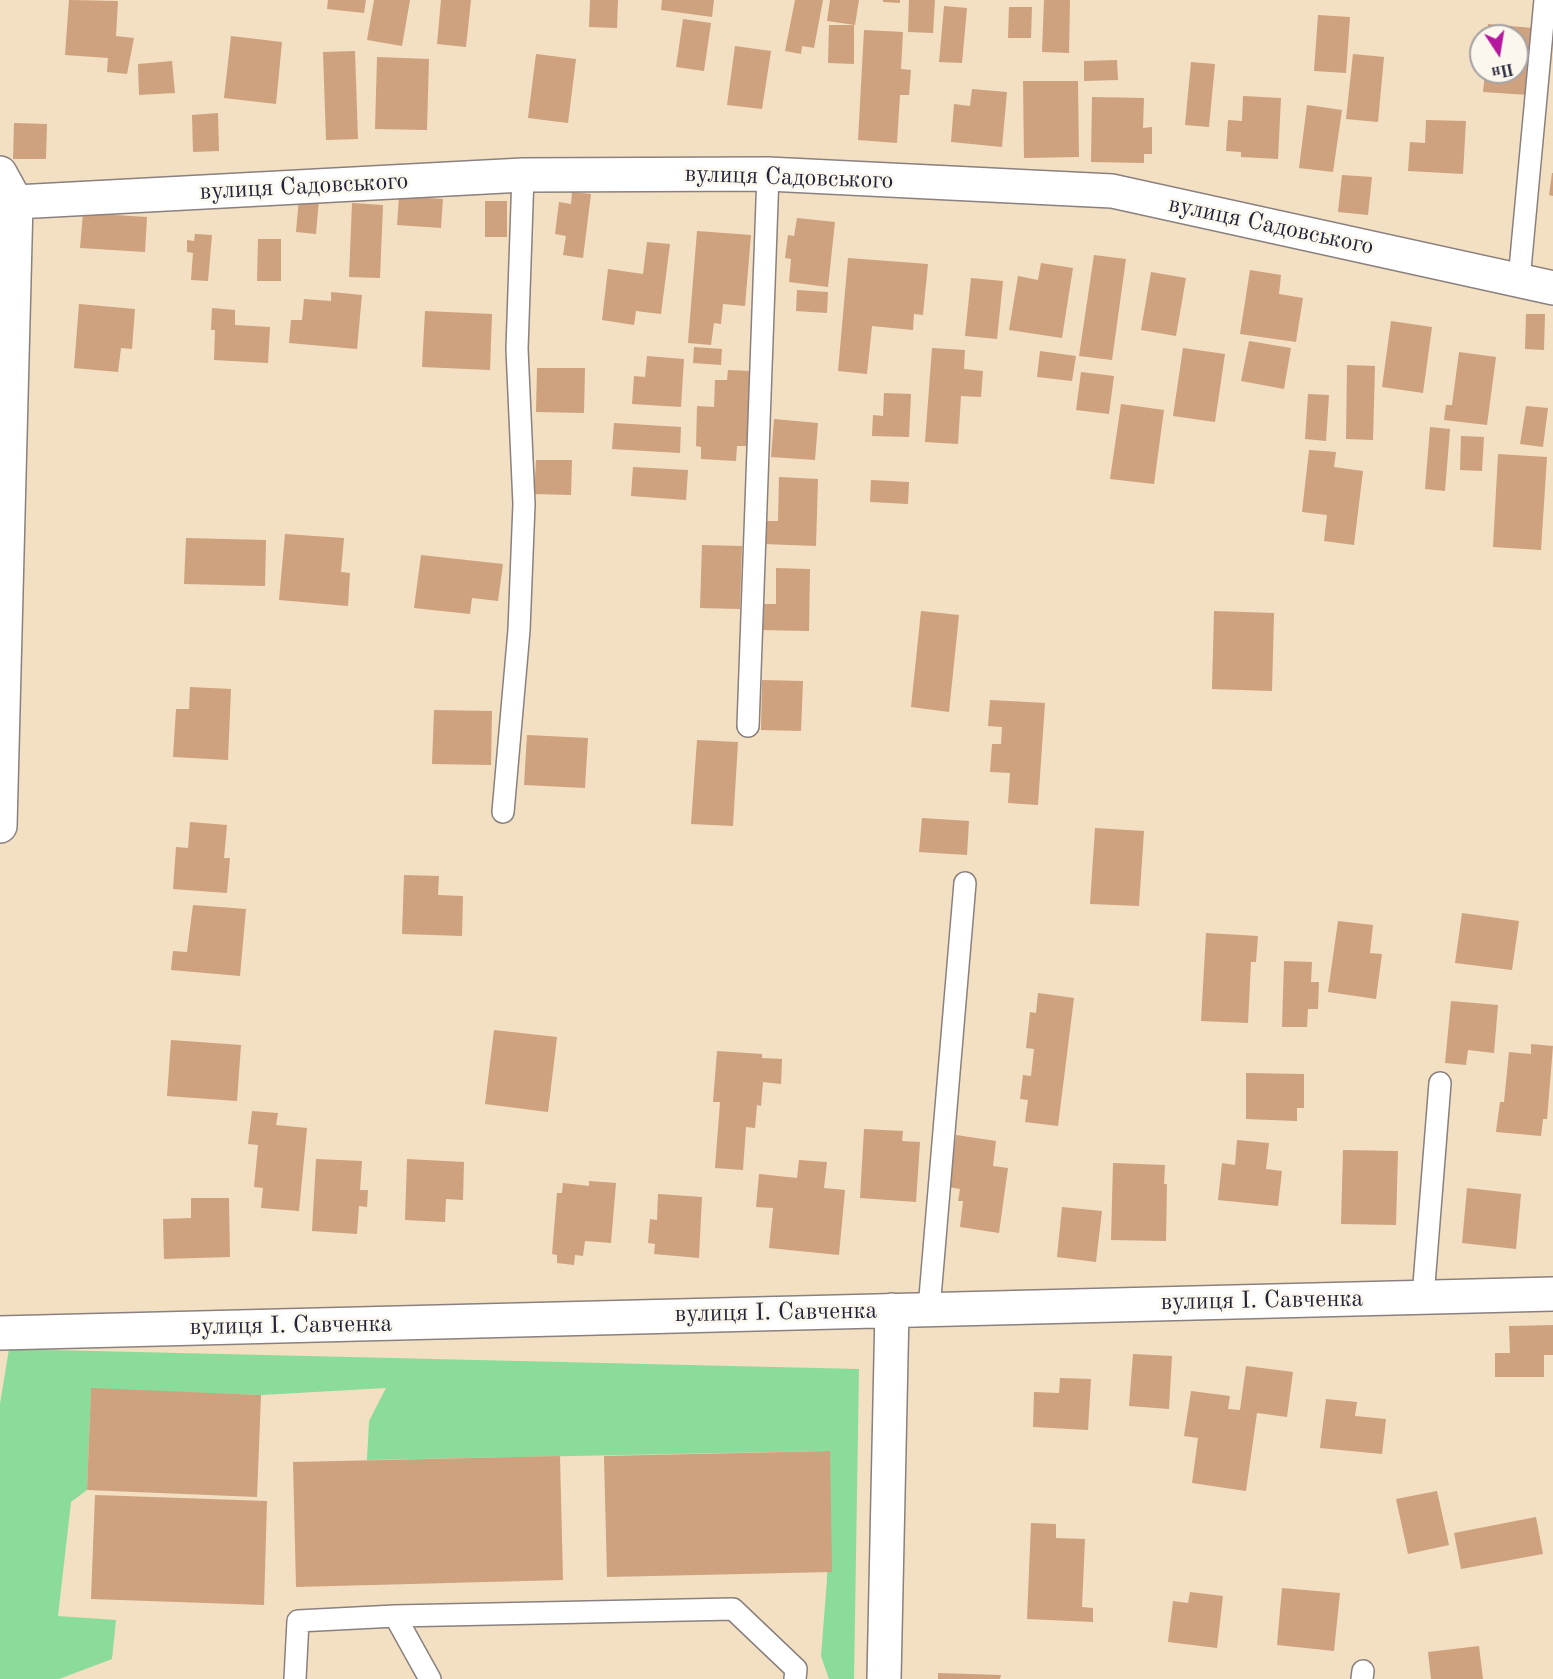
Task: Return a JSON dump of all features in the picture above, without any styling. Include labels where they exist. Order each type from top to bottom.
[{"type":"street","points":[[0,173],[16,202],[0,825]]},
{"type":"street","name":"вулиця Садовського","points":[[16,202],[523,175],[768,174],[1112,191],[1553,288]]},
{"type":"street","name":"вулиця І. Савченка","points":[[0,1333],[1553,1294]]},
{"type":"street","points":[[884,1679],[892,1310]]},
{"type":"lane","points":[[1520,280],[1545,0]]},
{"type":"lane","points":[[748,726],[768,174]]},
{"type":"lane","points":[[504,812],[519,630],[524,504],[517,349],[523,175]]},
{"type":"lane","points":[[929,1310],[965,883]]},
{"type":"lane","points":[[1423,1298],[1440,1083]]},
{"type":"lane","points":[[295,1679],[298,1621],[395,1616],[733,1609],[796,1669],[795,1679]]},
{"type":"lane","points":[[395,1616],[430,1679]]},
{"type":"green space","points":[[9,1349],[859,1369],[854,1679],[829,1679],[821,1656],[827,1580],[829,1451],[367,1460],[369,1421],[386,1388],[261,1395],[91,1389],[87,1490],[71,1502],[58,1616],[116,1620],[112,1659],[59,1679],[0,1679],[0,1404]]},
{"type":"building","points":[[69,0],[118,1],[116,36],[134,38],[127,74],[107,72],[108,58],[65,55]]},
{"type":"building","points":[[328,0],[366,0],[364,13],[327,9]]},
{"type":"building","points":[[374,0],[410,0],[402,46],[367,40]]},
{"type":"building","points":[[441,0],[471,0],[466,47],[437,44]]},
{"type":"building","points":[[590,0],[618,0],[617,28],[589,27]]},
{"type":"building","points":[[662,0],[714,0],[712,17],[661,10]]},
{"type":"building","points":[[795,0],[823,0],[814,48],[802,46],[801,54],[785,51]]},
{"type":"building","points":[[830,0],[859,0],[855,25],[827,21]]},
{"type":"building","points":[[883,0],[900,0],[900,3],[883,2]]},
{"type":"building","points":[[909,0],[935,0],[933,33],[908,32]]},
{"type":"building","points":[[1044,0],[1070,0],[1069,53],[1042,52]]},
{"type":"building","points":[[944,6],[967,8],[962,63],[939,62]]},
{"type":"building","points":[[1009,7],[1032,7],[1031,38],[1008,38]]},
{"type":"building","points":[[1318,15],[1350,17],[1346,73],[1314,71]]},
{"type":"building","points":[[683,19],[711,23],[704,71],[676,67]]},
{"type":"building","points":[[829,25],[854,25],[854,64],[828,63]]},
{"type":"building","points":[[1529,28],[1533,28],[1529,82]]},
{"type":"building","points":[[864,30],[903,32],[901,69],[911,70],[909,95],[900,95],[897,143],[858,140]]},
{"type":"building","points":[[231,36],[282,42],[276,104],[224,98]]},
{"type":"building","points":[[735,46],[771,51],[762,109],[727,105]]},
{"type":"building","points":[[355,51],[358,139],[326,140],[323,52]]},
{"type":"building","points":[[536,54],[576,59],[568,123],[528,118]]},
{"type":"building","points":[[1353,54],[1384,57],[1378,122],[1346,119]]},
{"type":"building","points":[[377,57],[429,59],[427,130],[375,129]]},
{"type":"building","points":[[1117,60],[1118,80],[1084,81],[1084,61]]},
{"type":"building","points":[[172,61],[175,93],[139,95],[138,64]]},
{"type":"building","points":[[1191,62],[1215,64],[1209,127],[1185,125]]},
{"type":"building","points":[[1023,81],[1078,81],[1079,157],[1024,158]]},
{"type":"building","points":[[1484,84],[1529,84],[1528,95],[1483,92]]},
{"type":"building","points":[[972,89],[1007,92],[1002,147],[951,142],[954,104],[970,106]]},
{"type":"building","points":[[1243,96],[1281,98],[1278,159],[1241,157],[1241,152],[1226,151],[1228,120],[1242,121]]},
{"type":"building","points":[[1092,97],[1144,98],[1143,128],[1152,127],[1152,154],[1144,154],[1144,163],[1091,162]]},
{"type":"building","points":[[1307,105],[1342,110],[1333,172],[1299,168]]},
{"type":"building","points":[[218,113],[219,151],[193,152],[192,115]]},
{"type":"building","points":[[1426,120],[1466,121],[1463,174],[1408,171],[1410,142],[1425,143]]},
{"type":"building","points":[[14,123],[47,124],[46,159],[13,159]]},
{"type":"building","points":[[1553,173],[1553,196],[1549,195]]},
{"type":"building","points":[[1342,175],[1372,177],[1368,215],[1338,212]]},
{"type":"building","points":[[572,192],[591,194],[583,258],[563,255],[566,236],[555,234],[559,202],[571,204]]},
{"type":"building","points":[[399,196],[443,199],[441,228],[397,225]]},
{"type":"building","points":[[299,198],[319,199],[316,234],[296,232]]},
{"type":"building","points":[[485,201],[507,201],[507,237],[485,237]]},
{"type":"building","points":[[352,203],[383,205],[380,278],[349,277]]},
{"type":"building","points":[[83,213],[147,217],[145,252],[80,248]]},
{"type":"building","points":[[797,218],[835,222],[828,287],[789,282],[791,259],[785,258],[788,235],[794,236]]},
{"type":"building","points":[[697,231],[751,235],[745,306],[723,304],[721,324],[714,323],[711,345],[688,343]]},
{"type":"building","points":[[195,234],[212,235],[208,281],[191,280],[193,253],[187,252],[187,240],[194,241]]},
{"type":"building","points":[[258,239],[281,239],[281,281],[257,281]]},
{"type":"building","points":[[647,242],[670,244],[661,314],[636,311],[634,325],[602,320],[608,269],[643,274]]},
{"type":"building","points":[[1094,255],[1126,259],[1112,360],[1079,356]]},
{"type":"building","points":[[848,258],[928,264],[923,315],[914,314],[913,330],[872,326],[867,374],[838,371]]},
{"type":"building","points":[[1041,263],[1073,268],[1062,338],[1009,330],[1018,276],[1038,280]]},
{"type":"building","points":[[1250,270],[1281,275],[1279,294],[1303,298],[1296,342],[1240,334]]},
{"type":"building","points":[[1151,272],[1186,278],[1176,336],[1141,330]]},
{"type":"building","points":[[971,278],[1003,281],[997,339],[965,336]]},
{"type":"building","points":[[797,290],[828,292],[827,313],[796,311]]},
{"type":"building","points":[[331,292],[362,295],[357,349],[289,343],[291,320],[302,320],[304,299],[331,301]]},
{"type":"building","points":[[79,304],[135,309],[132,349],[121,348],[118,372],[74,368]]},
{"type":"building","points":[[212,308],[235,310],[235,325],[270,327],[268,363],[214,360],[215,330],[211,330]]},
{"type":"building","points":[[425,311],[492,314],[490,370],[422,367]]},
{"type":"building","points":[[1526,314],[1545,314],[1544,350],[1525,349]]},
{"type":"building","points":[[1391,321],[1432,327],[1423,393],[1382,387]]},
{"type":"building","points":[[1249,341],[1291,348],[1284,389],[1241,381]]},
{"type":"building","points":[[694,347],[722,349],[721,365],[693,363]]},
{"type":"building","points":[[932,348],[965,350],[964,369],[983,371],[981,397],[961,396],[958,444],[925,442]]},
{"type":"building","points":[[1183,348],[1225,354],[1215,422],[1173,416]]},
{"type":"building","points":[[1040,351],[1076,356],[1072,381],[1037,377]]},
{"type":"building","points":[[1459,352],[1496,357],[1487,425],[1444,420],[1446,405],[1452,405]]},
{"type":"building","points":[[647,356],[684,359],[681,407],[632,404],[634,376],[645,377]]},
{"type":"building","points":[[1347,365],[1375,366],[1373,440],[1346,439]]},
{"type":"building","points":[[537,368],[585,368],[584,413],[536,412]]},
{"type":"building","points":[[728,370],[750,371],[747,446],[737,446],[736,461],[701,459],[701,447],[696,446],[697,406],[714,407],[715,380],[727,380]]},
{"type":"building","points":[[1081,372],[1114,376],[1109,414],[1076,410]]},
{"type":"building","points":[[884,393],[911,394],[909,437],[872,436],[873,415],[883,416]]},
{"type":"building","points":[[1308,394],[1329,395],[1326,441],[1305,439]]},
{"type":"building","points":[[1121,404],[1164,410],[1154,484],[1110,479]]},
{"type":"building","points":[[1526,406],[1548,408],[1543,447],[1520,444]]},
{"type":"building","points":[[774,419],[818,423],[815,460],[771,457]]},
{"type":"building","points":[[614,423],[681,427],[680,453],[612,449]]},
{"type":"building","points":[[1430,427],[1450,429],[1445,491],[1425,489]]},
{"type":"building","points":[[1461,436],[1484,437],[1482,471],[1460,470]]},
{"type":"building","points":[[1309,450],[1336,452],[1334,467],[1363,471],[1354,545],[1324,541],[1327,515],[1302,512]]},
{"type":"building","points":[[1498,454],[1547,457],[1541,550],[1493,547]]},
{"type":"building","points":[[536,460],[572,460],[571,495],[534,494]]},
{"type":"building","points":[[633,467],[688,470],[686,500],[631,496]]},
{"type":"building","points":[[779,477],[818,479],[816,546],[764,544],[765,521],[778,521]]},
{"type":"building","points":[[871,480],[909,482],[908,504],[870,502]]},
{"type":"building","points":[[285,534],[344,538],[341,572],[350,573],[348,606],[279,600]]},
{"type":"building","points":[[186,538],[266,540],[265,586],[184,584]]},
{"type":"building","points":[[702,545],[742,546],[740,609],[700,608]]},
{"type":"building","points":[[421,555],[503,564],[498,601],[472,598],[470,614],[414,608]]},
{"type":"building","points":[[776,568],[810,569],[809,631],[760,630],[760,604],[776,604]]},
{"type":"building","points":[[921,611],[959,615],[949,712],[911,707]]},
{"type":"building","points":[[1214,611],[1274,613],[1272,691],[1212,689]]},
{"type":"building","points":[[762,680],[803,681],[801,731],[761,730]]},
{"type":"building","points":[[190,687],[231,689],[228,760],[173,757],[176,709],[189,709]]},
{"type":"building","points":[[990,700],[1045,703],[1038,805],[1008,803],[1010,773],[990,772],[992,744],[1001,744],[1002,727],[988,726]]},
{"type":"building","points":[[434,710],[492,711],[491,765],[432,764]]},
{"type":"building","points":[[527,735],[588,738],[585,788],[524,785]]},
{"type":"building","points":[[697,740],[738,742],[733,826],[691,824]]},
{"type":"building","points":[[922,818],[969,821],[967,855],[919,852]]},
{"type":"building","points":[[190,822],[227,825],[224,858],[230,858],[227,893],[173,889],[176,847],[188,848]]},
{"type":"building","points":[[1095,828],[1144,831],[1139,906],[1090,904]]},
{"type":"building","points":[[404,875],[439,876],[438,895],[463,896],[462,936],[402,934]]},
{"type":"building","points":[[193,905],[246,909],[240,976],[171,970],[173,951],[187,952]]},
{"type":"building","points":[[1462,913],[1519,921],[1512,970],[1455,963]]},
{"type":"building","points":[[1338,921],[1373,925],[1370,953],[1382,954],[1376,999],[1328,992]]},
{"type":"building","points":[[1206,933],[1258,936],[1256,962],[1251,962],[1248,1023],[1201,1021]]},
{"type":"building","points":[[1284,961],[1312,962],[1311,982],[1319,982],[1318,1009],[1308,1009],[1307,1027],[1282,1027]]},
{"type":"building","points":[[1038,993],[1074,998],[1058,1126],[1025,1122],[1028,1100],[1020,1099],[1023,1075],[1031,1076],[1034,1049],[1026,1048],[1030,1012],[1036,1013]]},
{"type":"building","points":[[1451,1001],[1498,1005],[1494,1053],[1468,1050],[1466,1065],[1445,1063]]},
{"type":"building","points":[[494,1030],[557,1037],[548,1112],[485,1104]]},
{"type":"building","points":[[171,1040],[241,1045],[237,1101],[167,1096]]},
{"type":"building","points":[[1531,1044],[1553,1046],[1547,1119],[1543,1119],[1541,1136],[1496,1132],[1500,1102],[1504,1102],[1509,1052],[1531,1054]]},
{"type":"building","points":[[717,1051],[762,1054],[762,1058],[782,1059],[781,1084],[763,1082],[761,1106],[757,1105],[755,1128],[746,1127],[743,1170],[715,1168],[720,1102],[713,1102]]},
{"type":"building","points":[[1246,1073],[1304,1074],[1304,1108],[1297,1108],[1297,1121],[1246,1119]]},
{"type":"building","points":[[252,1111],[278,1113],[276,1125],[307,1128],[299,1211],[261,1208],[263,1188],[254,1187],[258,1145],[248,1144]]},
{"type":"building","points":[[864,1129],[903,1131],[902,1141],[920,1142],[916,1202],[860,1198]]},
{"type":"building","points":[[956,1135],[996,1141],[993,1166],[1008,1168],[999,1233],[960,1227],[963,1201],[958,1201],[960,1189],[949,1187]]},
{"type":"building","points":[[1237,1140],[1269,1143],[1266,1169],[1282,1171],[1278,1206],[1218,1200],[1222,1163],[1235,1165]]},
{"type":"building","points":[[1343,1150],[1398,1151],[1396,1225],[1341,1224]]},
{"type":"building","points":[[316,1159],[362,1161],[360,1190],[368,1190],[367,1207],[359,1206],[357,1234],[312,1231]]},
{"type":"building","points":[[407,1159],[464,1162],[463,1200],[446,1199],[445,1222],[405,1220]]},
{"type":"building","points":[[799,1160],[827,1162],[824,1188],[845,1190],[839,1255],[769,1248],[773,1208],[756,1207],[759,1174],[797,1178]]},
{"type":"building","points":[[1113,1163],[1165,1165],[1166,1241],[1111,1240]]},
{"type":"building","points":[[589,1181],[616,1183],[611,1243],[585,1241],[583,1256],[575,1255],[574,1265],[557,1263],[557,1255],[552,1254],[557,1193],[562,1193],[563,1183],[589,1186]]},
{"type":"building","points":[[1467,1188],[1521,1194],[1516,1249],[1462,1243]]},
{"type":"building","points":[[658,1194],[702,1197],[699,1258],[654,1254],[655,1244],[648,1243],[650,1219],[657,1220]]},
{"type":"building","points":[[191,1198],[229,1198],[230,1257],[164,1259],[163,1219],[191,1218]]},
{"type":"building","points":[[1062,1207],[1102,1211],[1096,1262],[1057,1257]]},
{"type":"building","points":[[1553,1325],[1553,1355],[1544,1355],[1544,1377],[1495,1377],[1495,1353],[1510,1353],[1509,1326]]},
{"type":"building","points":[[1133,1354],[1172,1356],[1169,1409],[1129,1406]]},
{"type":"building","points":[[1246,1366],[1293,1372],[1287,1417],[1257,1413],[1246,1491],[1192,1483],[1198,1438],[1184,1436],[1191,1391],[1230,1396],[1228,1409],[1240,1410]]},
{"type":"building","points":[[1060,1378],[1091,1379],[1088,1430],[1033,1427],[1034,1392],[1059,1393]]},
{"type":"building","points":[[91,1388],[261,1395],[257,1497],[87,1490]]},
{"type":"building","points":[[1326,1399],[1357,1402],[1355,1416],[1386,1419],[1382,1454],[1320,1448]]},
{"type":"building","points":[[830,1451],[832,1572],[607,1577],[604,1456]]},
{"type":"building","points":[[560,1456],[563,1580],[296,1587],[293,1462]]},
{"type":"building","points":[[1437,1491],[1449,1545],[1408,1554],[1396,1499]]},
{"type":"building","points":[[95,1495],[267,1501],[264,1605],[91,1599]]},
{"type":"building","points":[[1536,1517],[1543,1554],[1461,1569],[1454,1533]]},
{"type":"building","points":[[1031,1523],[1056,1524],[1056,1538],[1085,1539],[1082,1607],[1093,1608],[1093,1622],[1027,1619]]},
{"type":"building","points":[[1282,1588],[1340,1593],[1334,1651],[1277,1645]]},
{"type":"building","points":[[1190,1592],[1223,1596],[1217,1648],[1168,1642],[1173,1601],[1188,1603]]},
{"type":"building","points":[[1479,1646],[1483,1679],[1431,1679],[1428,1652]]},
{"type":"building","points":[[938,1673],[1001,1675],[1000,1679],[938,1679]]}]
